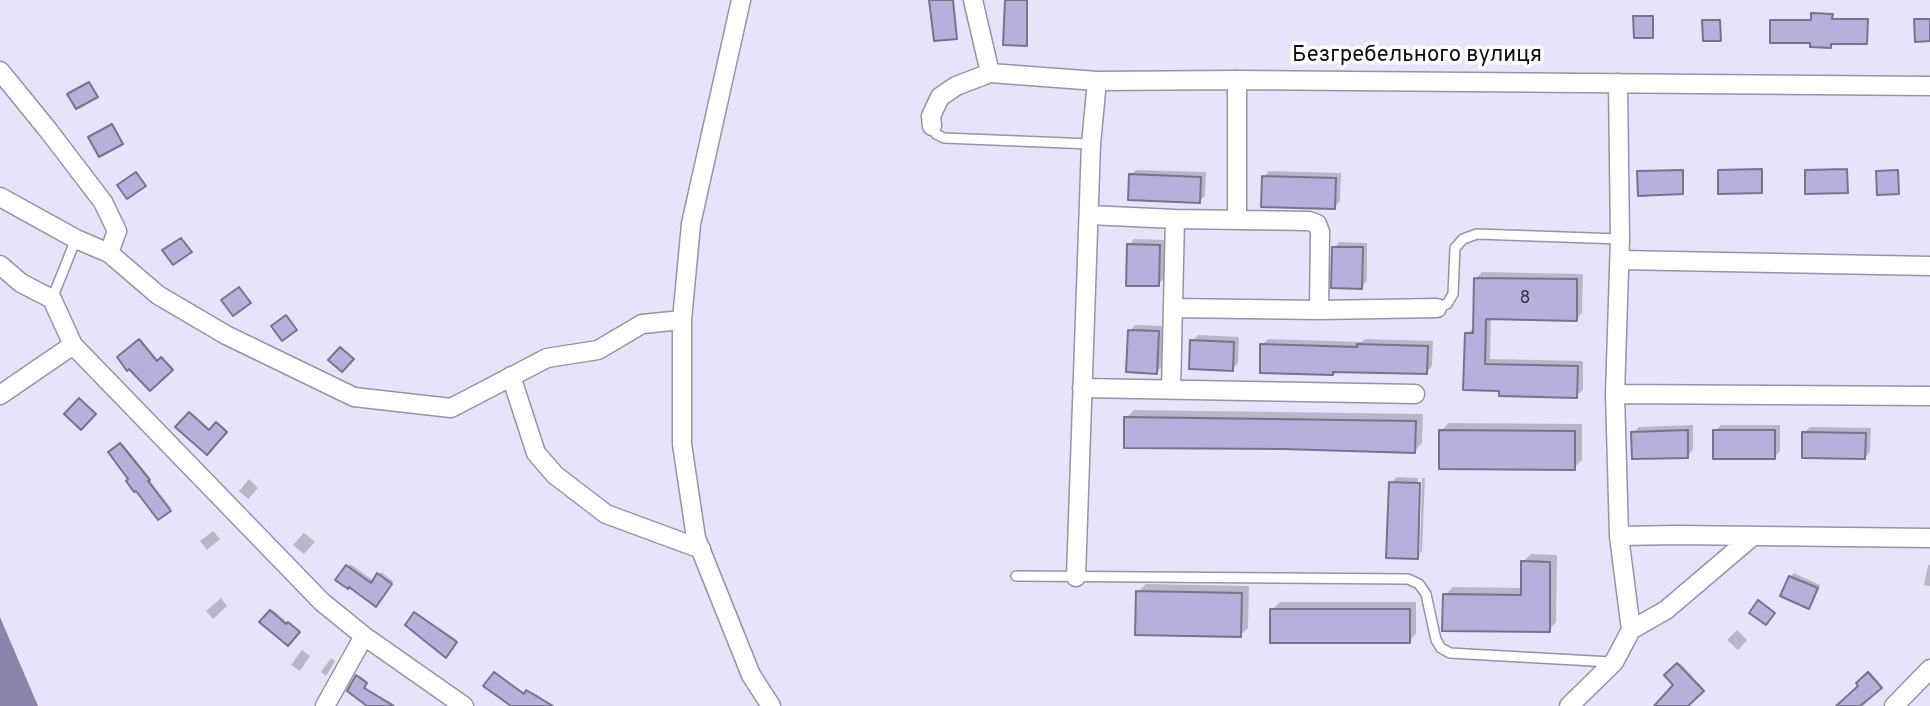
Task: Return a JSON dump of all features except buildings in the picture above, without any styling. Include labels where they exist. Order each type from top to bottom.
[{"type":"street","points":[[741,0],[691,224],[682,320],[682,444],[696,538],[751,675],[771,706]]},
{"type":"street","points":[[973,0],[990,73]]},
{"type":"street","points":[[0,71],[103,202],[117,231],[109,253]]},
{"type":"street","name":"Безгребельного вулиця","points":[[932,126],[931,116],[940,97],[956,86],[990,73],[1097,81],[1930,86]]},
{"type":"street","points":[[1237,80],[1237,220]]},
{"type":"street","points":[[1076,577],[1091,144],[1097,81]]},
{"type":"street","points":[[1618,83],[1620,260],[1615,394],[1619,536],[1631,630]]},
{"type":"street","points":[[0,197],[76,239],[109,253],[158,295],[226,335],[354,397],[451,408],[547,358],[598,350],[642,324],[682,320]]},
{"type":"street","points":[[1089,215],[1309,221],[1317,224],[1320,232],[1319,310]]},
{"type":"street","points":[[1171,390],[1175,219]]},
{"type":"street","points":[[1620,260],[1930,266]]},
{"type":"street","points":[[0,265],[21,283],[52,299],[73,345],[322,602],[364,636],[464,706]]},
{"type":"street","points":[[1173,308],[1437,308]]},
{"type":"street","points":[[0,395],[73,345]]},
{"type":"street","points":[[511,376],[536,453],[555,475],[606,514],[701,549]]},
{"type":"street","points":[[1082,388],[1415,394]]},
{"type":"street","points":[[1615,394],[1930,396]]},
{"type":"street","points":[[1619,536],[1930,538]]},
{"type":"street","points":[[1569,706],[1614,662],[1631,630],[1666,610],[1753,536]]},
{"type":"street","points":[[325,706],[364,636]]},
{"type":"street","points":[[1894,706],[1930,669]]},
{"type":"lane","points":[[932,126],[936,134],[944,138],[1091,144]]},
{"type":"lane","points":[[1437,308],[1447,304],[1453,294],[1455,248],[1463,239],[1477,234],[1620,239]]},
{"type":"lane","points":[[52,299],[76,239]]},
{"type":"lane","points":[[1016,576],[1408,579],[1419,584],[1426,594],[1436,640],[1441,648],[1450,653],[1614,662]]},
{"type":"shaded area","points":[[0,617],[38,706],[0,706]]}]
